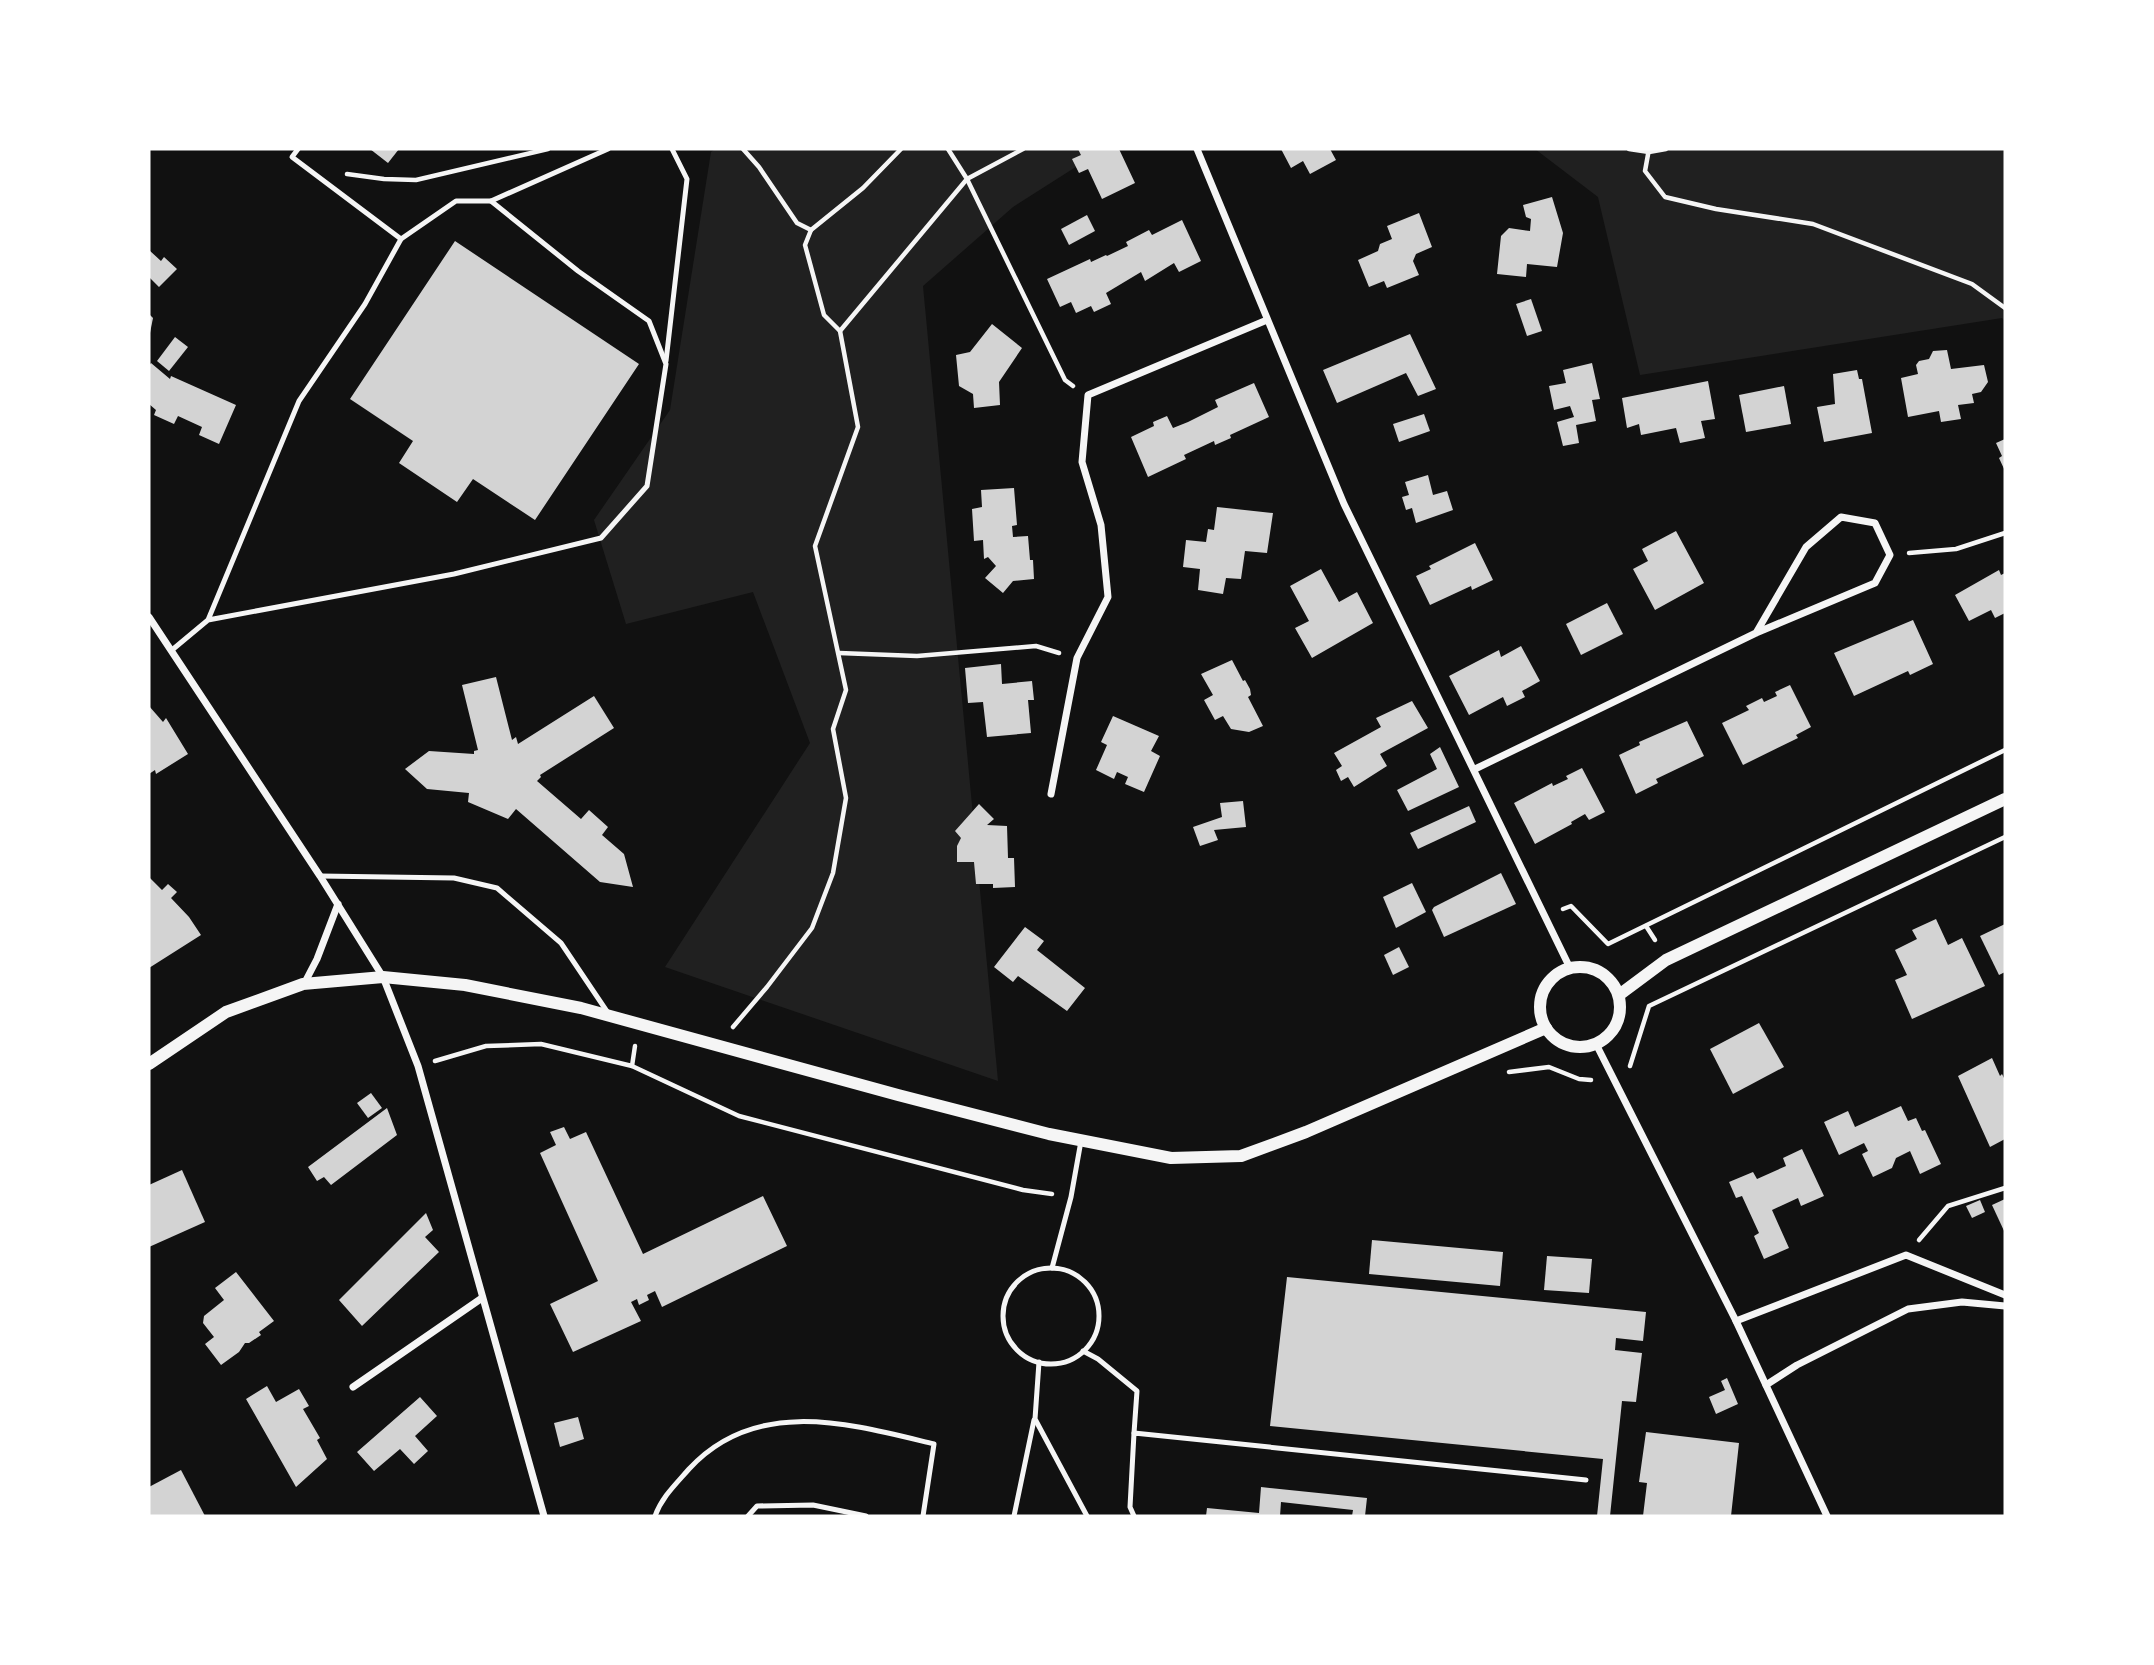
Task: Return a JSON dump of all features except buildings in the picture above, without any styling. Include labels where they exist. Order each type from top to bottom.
[{"type":"street","points":[[1197,149],[1345,504],[1570,968]]},
{"type":"street","points":[[1051,794],[1077,658],[1108,597],[1101,525],[1082,462],[1088,395],[1268,320]]},
{"type":"street","points":[[1475,769],[1756,633],[1875,583],[1891,555],[1875,523],[1841,517],[1806,547],[1756,633]]},
{"type":"street","points":[[149,617],[320,876],[383,977],[418,1066],[544,1516]]},
{"type":"street","points":[[1619,995],[1666,960],[2005,799]]},
{"type":"street","points":[[303,984],[317,958],[338,904]]},
{"type":"street","points":[[1582,966],[1594,969],[1613,984],[1619,995],[1621,1007],[1614,1029],[1596,1044],[1585,1047],[1562,1043],[1546,1028],[1541,1017],[1542,992],[1558,973],[1570,968],[1582,966]]},
{"type":"street","points":[[149,1064],[226,1012],[303,984],[383,977],[465,985],[610,1016],[898,1096],[1082,1140],[1171,1158],[1241,1156],[1306,1132],[1546,1028]]},
{"type":"street","points":[[1596,1044],[1736,1321],[1827,1516]]},
{"type":"street","points":[[1736,1321],[1906,1255],[2005,1295]]},
{"type":"street","points":[[353,1387],[482,1298]]},
{"type":"street","points":[[1766,1385],[1797,1365],[1908,1309],[1962,1303],[2005,1306]]},
{"type":"lane","points":[[298,149],[292,157],[401,239]]},
{"type":"lane","points":[[173,650],[208,620],[299,401],[365,304],[401,239],[456,201],[491,201],[608,149]]},
{"type":"lane","points":[[208,620],[454,574],[601,538],[647,486],[666,365],[687,180],[672,149]]},
{"type":"lane","points":[[491,201],[578,271],[649,321],[666,365]]},
{"type":"lane","points":[[320,876],[454,878],[497,888],[561,943],[610,1016]]},
{"type":"lane","points":[[1052,1268],[1071,1197],[1082,1140]]},
{"type":"lane","points":[[1052,1268],[1077,1275],[1090,1289],[1097,1304],[1098,1326],[1083,1351],[1069,1360],[1056,1363],[1039,1362],[1014,1347],[1006,1332],[1003,1314],[1006,1297],[1016,1282],[1030,1272],[1052,1268]]},
{"type":"lane","points":[[1083,1351],[1098,1359],[1137,1391],[1130,1507],[1134,1516]]},
{"type":"lane","points":[[1014,1516],[1035,1419],[1039,1362]]},
{"type":"lane","points":[[1035,1419],[1087,1516]]},
{"type":"lane","points":[[655,1516],[661,1500],[702,1455],[743,1431],[789,1421],[855,1425],[934,1444],[923,1516]]},
{"type":"lane","points":[[1134,1433],[1586,1480]]},
{"type":"lane","points":[[748,1516],[757,1506],[813,1505],[866,1516]]},
{"type":"path","points":[[345,173],[384,179],[416,180],[548,149]]},
{"type":"path","points":[[743,149],[759,167],[797,223],[811,230]]},
{"type":"path","points":[[718,1046],[812,928],[833,873],[846,798],[833,729],[846,690],[815,545],[858,427],[839,331],[824,315],[805,245],[811,230],[863,188],[901,149]]},
{"type":"path","points":[[948,149],[967,180],[1065,380],[1088,395]]},
{"type":"path","points":[[839,331],[967,180],[1023,149]]},
{"type":"path","points":[[1629,149],[1666,149]]},
{"type":"path","points":[[1649,150],[1645,171],[1665,197],[1716,209],[1813,224],[1972,284],[2005,308]]},
{"type":"path","points":[[1891,555],[1956,549],[2005,533]]},
{"type":"path","points":[[838,653],[917,656],[1036,646],[1077,658]]},
{"type":"path","points":[[1544,914],[1571,906],[1608,944],[2005,750]]},
{"type":"path","points":[[1509,1072],[1549,1067],[1579,1079],[1616,1083],[1632,1064],[1649,1006],[2005,836]]},
{"type":"path","points":[[418,1066],[486,1046],[541,1044],[632,1066],[739,1116],[1023,1190],[1071,1197]]},
{"type":"path","points":[[1906,1255],[1948,1206],[2005,1188]]},
{"type":"shaded area","points":[[715,149],[1104,149],[1013,207],[923,286],[998,1081],[665,967],[810,743],[753,592],[626,624],[594,520],[670,410],[711,152]]},
{"type":"shaded area","points":[[1535,149],[2005,149],[2005,321],[2002,318],[1640,375],[1598,197]]}]
